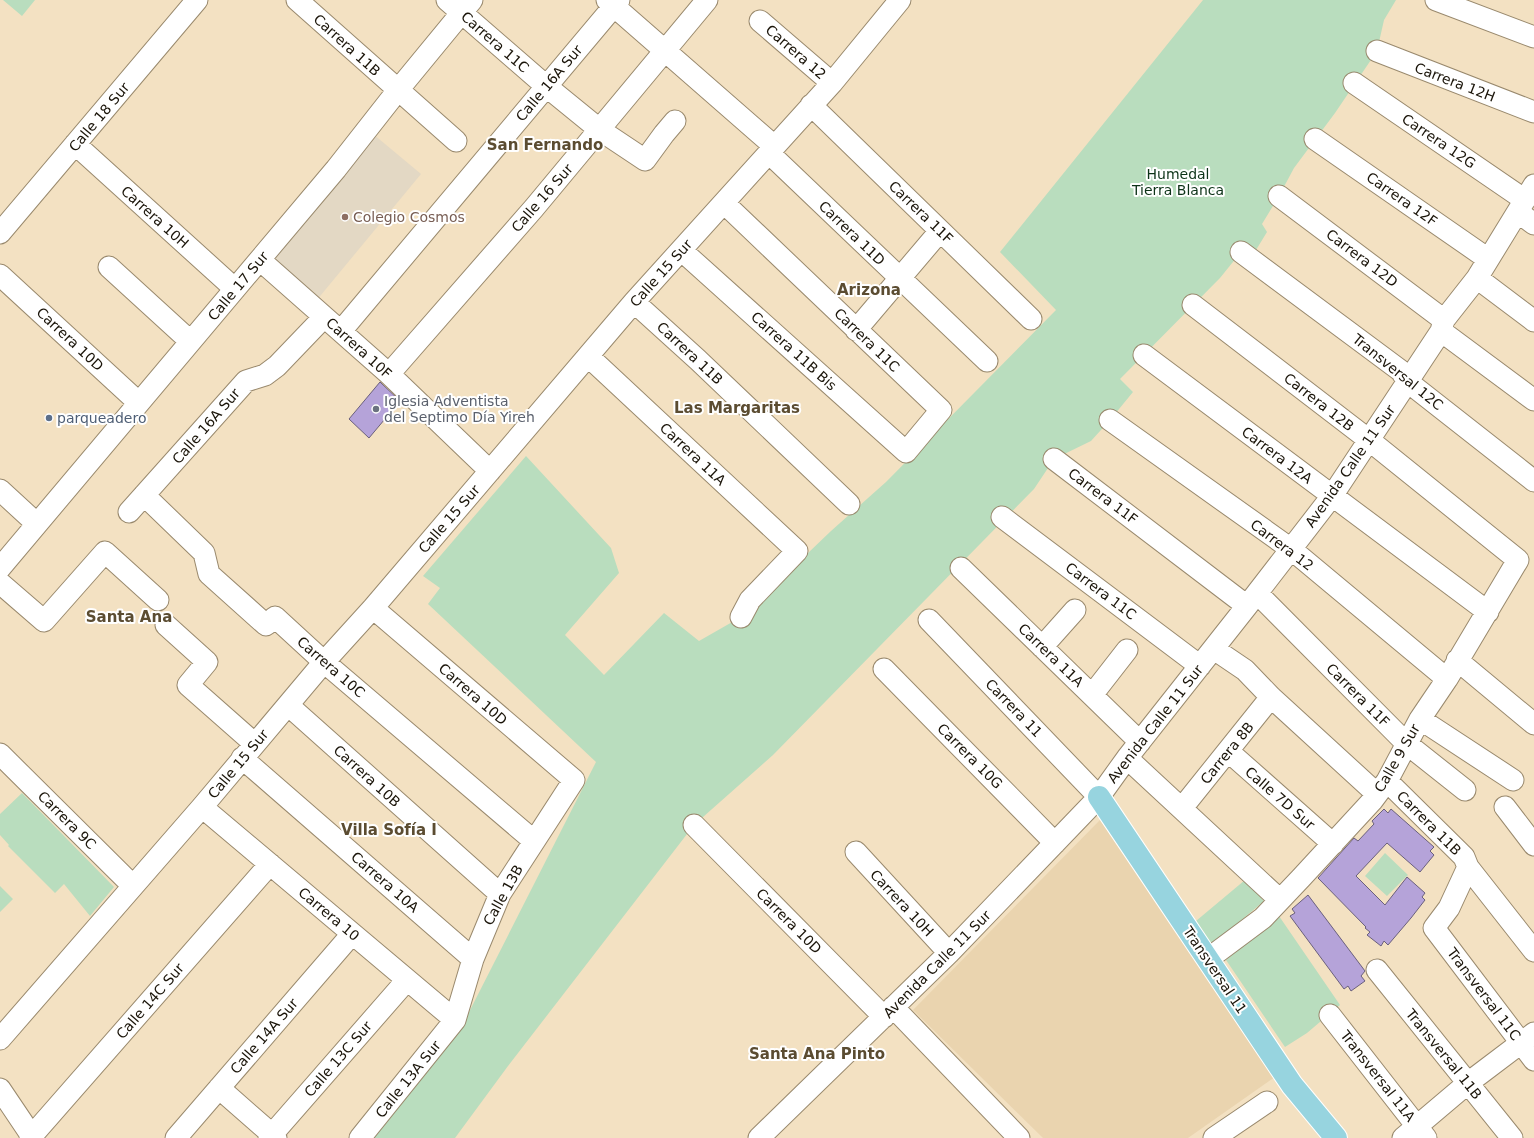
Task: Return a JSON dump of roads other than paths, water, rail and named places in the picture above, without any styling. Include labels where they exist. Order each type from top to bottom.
[{"type":"main road","name":"Transversal 11","points":[[1099,797],[1292,1085],[1336,1138]]},
{"type":"street","name":"Calle 18 Sur","points":[[0,233],[197,0]]},
{"type":"street","name":"Carrera 11B","points":[[297,0],[456,141]]},
{"type":"street","name":"Calle 16 Sur","points":[[389,374],[534,208],[600,130],[622,100],[665,52],[707,0]]},
{"type":"street","name":"Calle 15 Sur","points":[[0,1039],[202,807],[324,662],[373,608],[589,357],[634,302],[832,83],[900,0]]},
{"type":"street","points":[[1436,0],[1534,37]]},
{"type":"street","name":"Carrera 11D","points":[[613,2],[772,150],[900,279],[987,362]]},
{"type":"street","name":"Calle 16A Sur","points":[[341,331],[546,86],[613,2]]},
{"type":"street","name":"Calle 17 Sur","points":[[0,568],[336,169],[398,90],[460,4]]},
{"type":"street","name":"Carrera 11C","points":[[460,4],[546,86],[600,130],[645,160],[675,121]]},
{"type":"street","name":"Carrera 12","points":[[760,21],[832,83]]},
{"type":"street","name":"Carrera 12H","points":[[1377,52],[1534,112]]},
{"type":"street","name":"Carrera 12G","points":[[1354,83],[1526,199],[1534,224]]},
{"type":"street","name":"Carrera 11F","points":[[811,105],[1031,319]]},
{"type":"street","name":"Carrera 12F","points":[[1315,139],[1488,259]]},
{"type":"street","name":"Carrera 10H","points":[[75,144],[235,290]]},
{"type":"street","name":"Carrera 12D","points":[[1279,196],[1534,400]]},
{"type":"street","name":"Avenida Calle 11 Sur","points":[[759,1138],[949,953],[1099,797],[1332,496],[1408,382],[1442,325],[1477,278],[1526,199]]},
{"type":"street","name":"Carrera 11C","points":[[724,203],[941,410]]},
{"type":"street","points":[[856,330],[940,231]]},
{"type":"street","name":"Carrera 11B Bis","points":[[681,250],[906,452],[941,410]]},
{"type":"street","name":"Transversal 12C","points":[[1241,252],[1401,371],[1408,382],[1534,481]]},
{"type":"street","name":"Carrera 10F","points":[[260,260],[389,374],[490,471]]},
{"type":"street","points":[[109,267],[190,341]]},
{"type":"street","name":"Carrera 10D","points":[[0,275],[139,403]]},
{"type":"street","points":[[1477,278],[1534,321]]},
{"type":"street","name":"Carrera 11B","points":[[634,302],[698,360],[848,504]]},
{"type":"street","name":"Carrera 12B","points":[[1193,305],[1369,440],[1518,560]]},
{"type":"street","name":"Calle 16A Sur","points":[[129,512],[246,381],[265,375],[277,366],[324,317]]},
{"type":"street","name":"Carrera 12A","points":[[1144,355],[1488,612]]},
{"type":"street","name":"Carrera 11A","points":[[589,357],[798,551],[750,600],[741,617]]},
{"type":"street","name":"Carrera 12","points":[[1110,420],[1291,549],[1447,679]]},
{"type":"street","name":"Carrera 11F","points":[[1054,459],[1252,600],[1407,744],[1465,790]]},
{"type":"street","points":[[0,490],[36,524]]},
{"type":"street","name":"Carrera 10C","points":[[144,495],[204,553],[209,574],[266,625],[275,617],[324,662],[534,841]]},
{"type":"street","name":"Carrera 11C","points":[[1002,517],[1200,666]]},
{"type":"street","points":[[0,583],[44,621],[105,552],[158,600]]},
{"type":"street","name":"Calle 9 Sur","points":[[1208,959],[1263,918],[1333,844],[1382,787],[1420,719],[1447,679],[1518,560]]},
{"type":"street","name":"Carrera 11A","points":[[961,568],[1092,695],[1134,750],[1182,808],[1280,900]]},
{"type":"street","name":"Carrera 10D","points":[[373,608],[574,780]]},
{"type":"street","points":[[1042,647],[1074,610]]},
{"type":"street","name":"Carrera 11","points":[[929,620],[1099,797]]},
{"type":"street","name":"Carrera 10A","points":[[166,625],[207,662],[188,685],[248,751],[473,959]]},
{"type":"street","points":[[1214,649],[1245,670],[1271,697],[1382,787]]},
{"type":"street","points":[[1092,695],[1127,650]]},
{"type":"street","points":[[1457,660],[1534,724]]},
{"type":"street","name":"Carrera 10G","points":[[884,669],[1055,844]]},
{"type":"street","name":"Carrera 8B","points":[[1182,808],[1271,697]]},
{"type":"street","name":"Carrera 10B","points":[[288,705],[500,894]]},
{"type":"street","points":[[1420,719],[1513,780]]},
{"type":"street","name":"Calle 7D Sur","points":[[1228,751],[1333,844]]},
{"type":"street","name":"Carrera 9C","points":[[0,754],[133,886]]},
{"type":"street","name":"Calle 13B","points":[[455,1020],[473,959],[500,894],[574,780]]},
{"type":"street","name":"Carrera 11B","points":[[1382,787],[1464,857],[1468,867],[1534,951]]},
{"type":"street","name":"Carrera 10","points":[[202,807],[455,1020]]},
{"type":"street","points":[[1505,807],[1534,845]]},
{"type":"street","name":"Carrera 10D","points":[[694,825],[1019,1138]]},
{"type":"street","name":"Carrera 10H","points":[[856,852],[949,953]]},
{"type":"street","name":"Calle 14C Sur","points":[[31,1137],[270,864]]},
{"type":"street","name":"Transversal 11C","points":[[1468,867],[1449,908],[1434,928],[1528,1038],[1534,1060]]},
{"type":"street","name":"Calle 14A Sur","points":[[176,1138],[352,934]]},
{"type":"street","name":"Transversal 11B","points":[[1377,970],[1512,1138]]},
{"type":"street","name":"Calle 13C Sur","points":[[272,1137],[407,980]]},
{"type":"street","name":"Transversal 11A","points":[[1330,1015],[1416,1134]]},
{"type":"street","name":"Calle 13A Sur","points":[[360,1138],[455,1020]]},
{"type":"street","points":[[1416,1134],[1468,1083],[1528,1038]]},
{"type":"street","points":[[219,1088],[272,1137]]},
{"type":"street","points":[[0,1089],[31,1137]]},
{"type":"street","points":[[1227,1135],[1267,1102]]},
{"type":"place","name":"Colegio Cosmos","points":[[345,217]]},
{"type":"place","name":"Iglesia Adventista del Septimo Día Yireh","points":[[376,409]]},
{"type":"place","name":"parqueadero","points":[[49,418]]},
{"type":"district","name":"San Fernando","points":[[545,145]]},
{"type":"district","name":"Arizona","points":[[869,290]]},
{"type":"district","name":"Las Margaritas","points":[[737,408]]},
{"type":"district","name":"Santa Ana","points":[[129,617]]},
{"type":"district","name":"Villa Sofía I","points":[[389,830]]},
{"type":"district","name":"Santa Ana Pinto","points":[[817,1054]]},
{"type":"park label","name":"Humedal Tierra Blanca","points":[[1178,182]]}]
